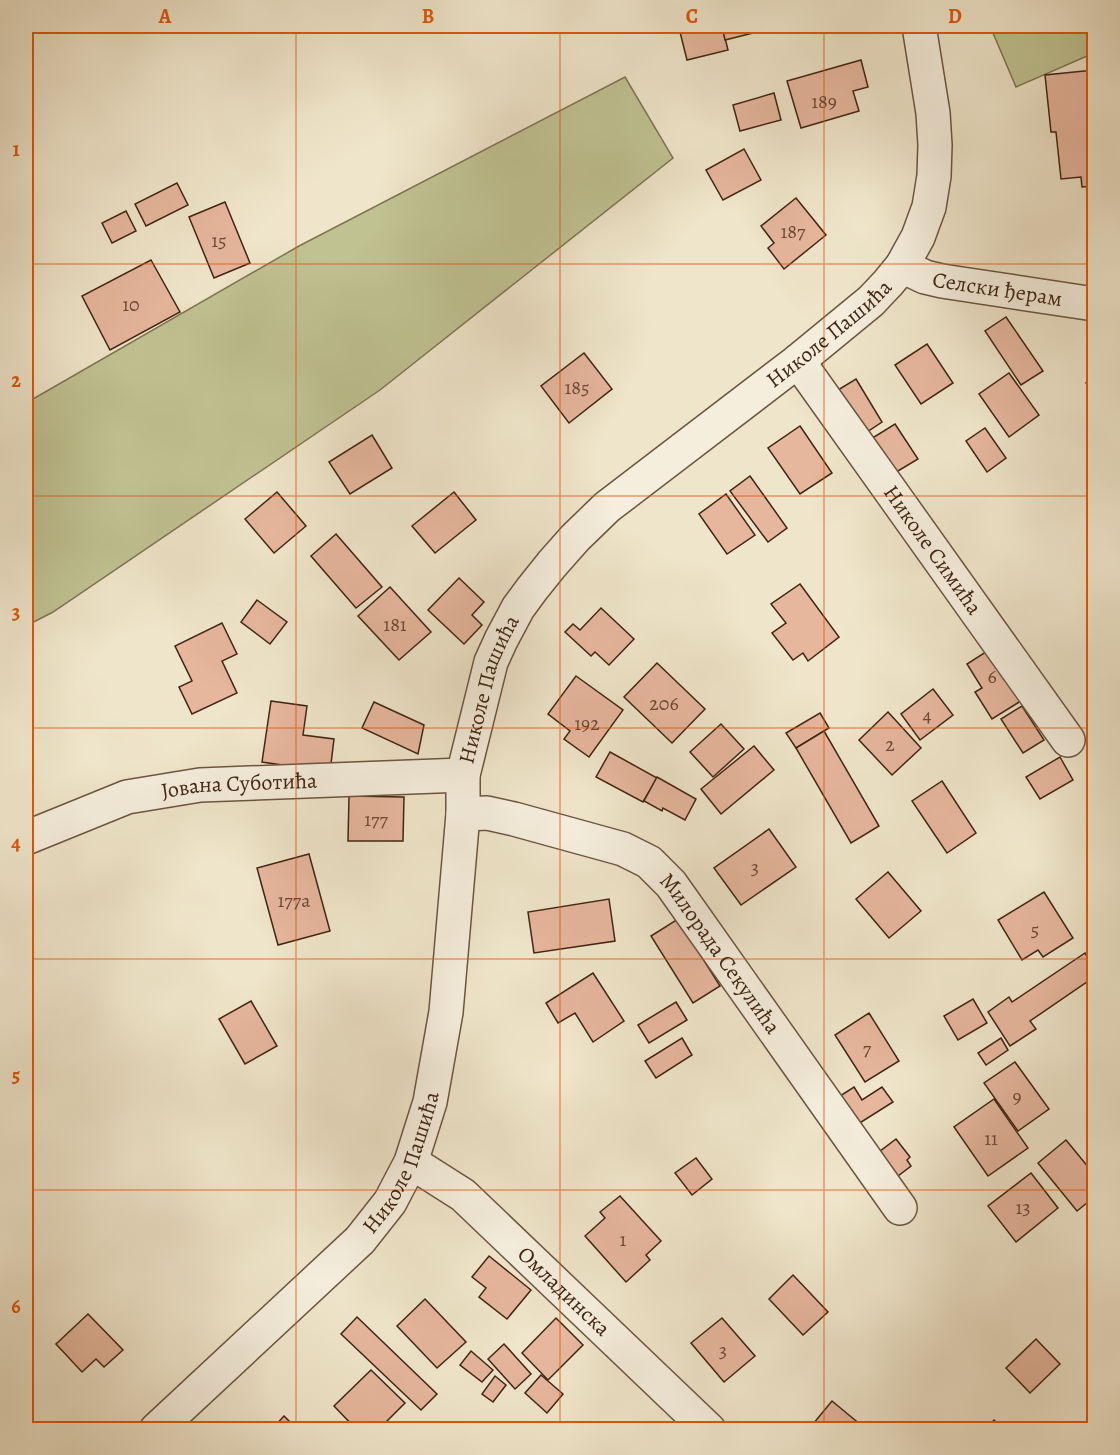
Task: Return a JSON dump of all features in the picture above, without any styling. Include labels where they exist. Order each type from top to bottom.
[{"type":"street","name":"Николе Пашића","points":[[156,1430],[360,1240],[390,1202],[411,1162],[430,1102],[446,1012],[463,814],[463,775],[491,662],[518,608],[575,538],[607,507],[798,361],[871,301],[902,266],[918,237],[929,207],[934,176],[935,145],[933,113],[918,26]]},
{"type":"street","name":"Селски ђерам","points":[[902,266],[925,277],[942,281],[1095,304]]},
{"type":"street","name":"Николе Симића","points":[[798,361],[1068,740]]},
{"type":"street","name":"Јована Суботића","points":[[26,838],[127,797],[200,785],[463,775]]},
{"type":"street","name":"Милорада Секулића","points":[[463,814],[487,813],[525,822],[623,849],[649,862],[671,884],[900,1208]]},
{"type":"street","name":"Омладинска","points":[[411,1162],[463,1194],[709,1430]]},
{"type":"green space","points":[[990,26],[1093,26],[1094,53],[1016,87]]},
{"type":"green space","points":[[625,77],[673,158],[380,390],[53,612],[26,626],[26,403],[299,246]]},
{"type":"building","points":[[655,26],[677,26],[657,32]]},
{"type":"building","points":[[706,26],[722,26],[728,50],[687,60],[680,32]]},
{"type":"building","points":[[722,26],[781,26],[725,40]]},
{"type":"building","points":[[861,60],[868,87],[853,91],[859,111],[801,128],[787,81]]},
{"type":"building","points":[[1094,70],[1094,186],[1082,187],[1081,177],[1061,179],[1056,132],[1051,132],[1045,75]]},
{"type":"building","points":[[774,93],[781,120],[740,131],[733,105]]},
{"type":"building","points":[[744,149],[761,180],[723,200],[706,170]]},
{"type":"building","points":[[177,183],[188,205],[146,226],[135,204]]},
{"type":"building","points":[[796,198],[826,235],[784,269],[768,248],[774,243],[761,226]]},
{"type":"building","points":[[225,202],[250,263],[214,278],[189,217]]},
{"type":"building","points":[[126,211],[136,231],[112,243],[102,223]]},
{"type":"building","points":[[151,260],[180,312],[110,350],[82,296]]},
{"type":"building","points":[[1006,317],[1043,371],[1021,385],[985,331]]},
{"type":"building","points":[[927,344],[953,383],[921,404],[895,365]]},
{"type":"building","points":[[584,353],[612,389],[569,423],[541,386]]},
{"type":"building","points":[[1009,373],[1039,415],[1009,437],[979,394]]},
{"type":"building","points":[[1094,373],[1094,390],[1086,383]]},
{"type":"building","points":[[856,379],[882,422],[861,436],[833,393]]},
{"type":"building","points":[[895,424],[918,459],[888,477],[866,442]]},
{"type":"building","points":[[800,426],[832,473],[800,494],[768,448]]},
{"type":"building","points":[[985,428],[1006,458],[987,472],[966,441]]},
{"type":"building","points":[[372,435],[392,468],[350,494],[329,462]]},
{"type":"building","points":[[750,476],[787,528],[768,542],[730,491]]},
{"type":"building","points":[[277,492],[306,526],[274,553],[245,519]]},
{"type":"building","points":[[454,492],[476,520],[435,553],[412,526]]},
{"type":"building","points":[[726,494],[755,535],[727,554],[699,514]]},
{"type":"building","points":[[336,534],[382,587],[356,608],[311,556]]},
{"type":"building","points":[[459,578],[484,602],[472,615],[482,625],[464,644],[428,610]]},
{"type":"building","points":[[800,584],[839,637],[808,661],[803,653],[793,660],[772,633],[786,623],[771,604]]},
{"type":"building","points":[[390,587],[431,632],[399,660],[358,616]]},
{"type":"building","points":[[257,600],[287,622],[270,644],[241,622]]},
{"type":"building","points":[[601,608],[634,639],[609,665],[595,652],[591,656],[565,632],[573,624],[580,630]]},
{"type":"building","points":[[222,623],[237,654],[222,661],[237,693],[192,714],[179,687],[192,681],[175,646]]},
{"type":"building","points":[[992,648],[1024,699],[992,719],[975,692],[982,688],[967,664]]},
{"type":"building","points":[[657,663],[705,709],[672,743],[624,697]]},
{"type":"building","points":[[576,676],[623,710],[589,757],[564,739],[570,731],[548,714]]},
{"type":"building","points":[[933,689],[953,715],[920,740],[901,714]]},
{"type":"building","points":[[271,701],[307,706],[303,735],[334,739],[330,772],[262,762]]},
{"type":"building","points":[[374,702],[424,725],[418,754],[362,728]]},
{"type":"building","points":[[1022,706],[1044,740],[1023,753],[1001,719]]},
{"type":"building","points":[[888,712],[921,748],[892,775],[859,740]]},
{"type":"building","points":[[820,713],[829,728],[796,748],[786,733]]},
{"type":"building","points":[[721,724],[744,749],[713,777],[690,752]]},
{"type":"building","points":[[824,731],[879,826],[851,843],[796,748]]},
{"type":"building","points":[[754,746],[774,770],[721,814],[701,789]]},
{"type":"building","points":[[610,752],[657,778],[643,802],[596,777]]},
{"type":"building","points":[[1060,757],[1073,780],[1040,799],[1026,777]]},
{"type":"building","points":[[657,777],[696,799],[685,820],[644,801]]},
{"type":"building","points":[[942,781],[976,833],[947,853],[912,801]]},
{"type":"building","points":[[349,796],[404,797],[403,841],[348,841]]},
{"type":"building","points":[[769,829],[796,867],[741,905],[714,868]]},
{"type":"building","points":[[309,854],[330,931],[278,945],[257,868]]},
{"type":"building","points":[[888,872],[921,911],[889,938],[856,899]]},
{"type":"building","points":[[1044,892],[1073,938],[1043,957],[1038,950],[1022,960],[998,920]]},
{"type":"building","points":[[609,899],[615,941],[534,953],[528,912]]},
{"type":"building","points":[[678,919],[720,986],[693,1003],[651,936]]},
{"type":"building","points":[[1085,953],[1094,968],[1094,977],[1030,1021],[1036,1029],[1010,1046],[988,1012],[1009,997],[1012,1002]]},
{"type":"building","points":[[593,973],[624,1021],[593,1042],[575,1013],[558,1023],[546,1003]]},
{"type":"building","points":[[973,999],[987,1023],[958,1040],[944,1016]]},
{"type":"building","points":[[251,1001],[277,1046],[245,1064],[219,1019]]},
{"type":"building","points":[[676,1002],[687,1020],[649,1043],[638,1025]]},
{"type":"building","points":[[869,1013],[899,1061],[865,1082],[835,1035]]},
{"type":"building","points":[[682,1038],[692,1055],[656,1078],[645,1061]]},
{"type":"building","points":[[1001,1038],[1008,1050],[986,1065],[978,1053]]},
{"type":"building","points":[[1015,1062],[1049,1109],[1018,1131],[984,1083]]},
{"type":"building","points":[[854,1087],[862,1100],[882,1087],[893,1102],[855,1126],[837,1098]]},
{"type":"building","points":[[994,1099],[1028,1148],[988,1176],[954,1127]]},
{"type":"building","points":[[896,1139],[910,1157],[907,1160],[911,1166],[898,1176],[879,1152]]},
{"type":"building","points":[[1066,1140],[1094,1174],[1094,1197],[1077,1211],[1038,1163]]},
{"type":"building","points":[[696,1158],[712,1179],[692,1195],[675,1173]]},
{"type":"building","points":[[1031,1173],[1058,1208],[1016,1242],[988,1206]]},
{"type":"building","points":[[620,1196],[661,1241],[646,1255],[650,1260],[626,1282],[585,1236],[605,1218],[600,1212]]},
{"type":"building","points":[[489,1256],[531,1290],[507,1319],[479,1297],[486,1288],[472,1277]]},
{"type":"building","points":[[793,1275],[828,1312],[803,1335],[769,1299]]},
{"type":"building","points":[[425,1299],[466,1342],[437,1368],[397,1326]]},
{"type":"building","points":[[88,1314],[123,1350],[104,1367],[96,1359],[82,1372],[56,1344]]},
{"type":"building","points":[[357,1317],[437,1394],[421,1410],[341,1334]]},
{"type":"building","points":[[556,1318],[583,1345],[548,1380],[522,1353]]},
{"type":"building","points":[[722,1318],[755,1356],[724,1382],[691,1343]]},
{"type":"building","points":[[1036,1339],[1060,1364],[1030,1393],[1006,1368]]},
{"type":"building","points":[[504,1344],[531,1374],[515,1389],[488,1359]]},
{"type":"building","points":[[471,1351],[493,1370],[482,1382],[460,1365]]},
{"type":"building","points":[[371,1370],[405,1403],[378,1430],[357,1430],[334,1406]]},
{"type":"building","points":[[541,1375],[563,1394],[547,1413],[525,1393]]},
{"type":"building","points":[[495,1376],[506,1385],[493,1402],[482,1394]]},
{"type":"building","points":[[832,1401],[867,1430],[808,1430]]},
{"type":"building","points":[[284,1416],[298,1430],[271,1430]]},
{"type":"building","points":[[994,1420],[1004,1430],[985,1430]]}]
